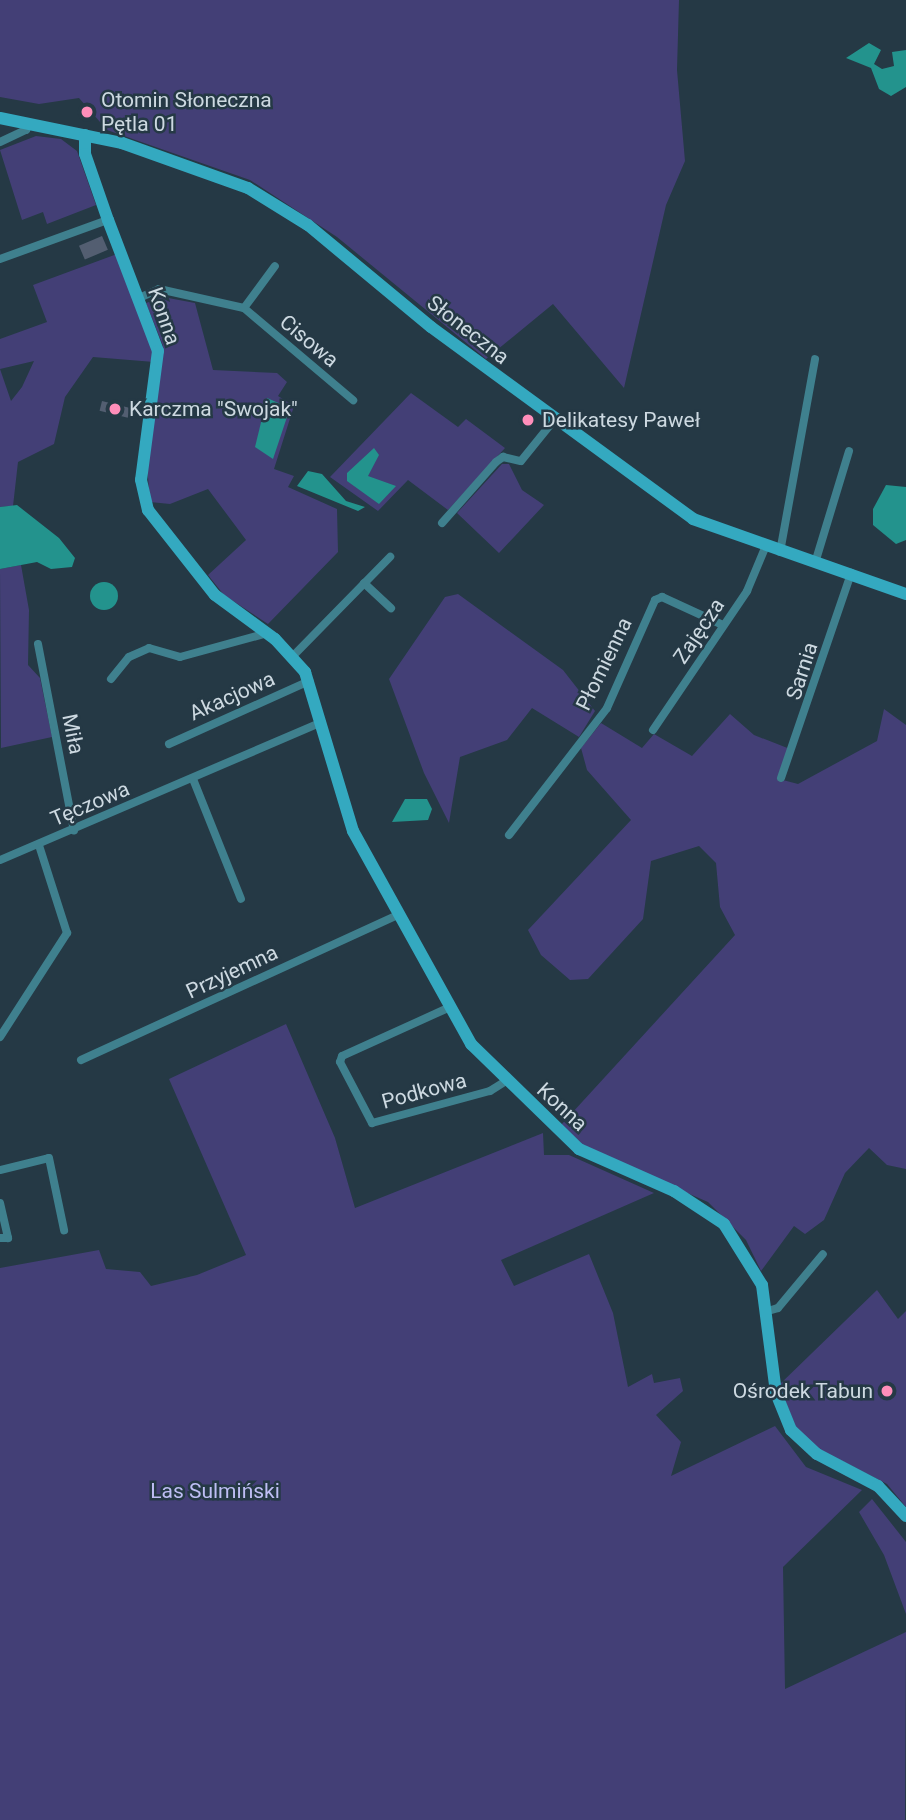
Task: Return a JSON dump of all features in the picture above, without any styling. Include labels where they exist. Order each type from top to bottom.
[{"type":"street","name":"Słoneczna","points":[[0,118],[85,135],[208,172],[287,210],[555,419],[693,519],[765,548],[850,573],[906,594]]},
{"type":"street","points":[[0,142],[26,130],[28,123]]},
{"type":"street","name":"Konna","points":[[85,135],[85,154],[107,220],[139,298],[159,362],[142,461],[144,504],[204,584],[268,633],[293,656],[309,681],[353,831],[448,1008],[506,1081],[579,1149],[674,1191],[715,1216],[747,1254],[768,1311],[776,1393],[791,1430],[817,1454],[878,1486],[906,1516]]},
{"type":"street","points":[[0,259],[107,220]]},
{"type":"street","points":[[243,308],[275,266]]},
{"type":"street","name":"Cisowa","points":[[139,298],[159,289],[243,308],[353,400]]},
{"type":"street","points":[[780,552],[815,359]]},
{"type":"street","points":[[442,523],[496,462],[503,457],[521,461],[555,419]]},
{"type":"street","points":[[815,563],[849,451]]},
{"type":"street","name":"Zajęcza","points":[[653,730],[723,625],[765,548]]},
{"type":"street","points":[[293,656],[390,556]]},
{"type":"street","name":"Sarnia","points":[[782,778],[850,573]]},
{"type":"street","points":[[364,583],[391,608]]},
{"type":"street","name":"Płomienna","points":[[509,835],[607,708],[655,600],[662,597],[723,625]]},
{"type":"street","points":[[111,679],[129,657],[149,648],[180,657],[268,633]]},
{"type":"street","name":"Miła","points":[[38,644],[74,831]]},
{"type":"street","name":"Akacjowa","points":[[169,744],[309,681]]},
{"type":"street","name":"Tęczowa","points":[[0,860],[74,831],[323,722]]},
{"type":"street","points":[[193,779],[241,899]]},
{"type":"street","points":[[0,1037],[66,933],[39,845]]},
{"type":"street","name":"Przyjemna","points":[[81,1060],[397,915]]},
{"type":"street","name":"Podkowa","points":[[448,1008],[342,1056],[340,1062],[372,1123],[490,1091],[506,1081]]},
{"type":"street","points":[[0,1170],[49,1158],[64,1230]]},
{"type":"street","points":[[0,1203],[8,1238],[0,1238]]},
{"type":"street","points":[[768,1311],[778,1308],[823,1254]]},
{"type":"green space","points":[[0,0],[679,0],[677,70],[685,161],[666,205],[624,388],[553,304],[486,359],[337,237],[250,180],[107,130],[79,98],[39,104],[0,97]]},
{"type":"green space","points":[[36,136],[61,139],[77,151],[96,205],[47,224],[43,212],[22,220],[0,150]]},
{"type":"green space","points":[[117,254],[154,348],[154,362],[93,357],[65,397],[54,444],[18,462],[13,506],[0,507],[0,369],[0,339],[47,322],[33,285]],"holes":[[[34,361],[22,387],[11,401],[0,369]]]},
{"type":"green space","points":[[163,297],[195,303],[213,370],[277,373],[287,382],[278,396],[294,406],[274,469],[294,476],[288,487],[337,509],[338,552],[268,624],[224,595],[208,575],[246,540],[208,489],[170,504],[150,502],[147,465],[163,346],[146,303]]},
{"type":"green space","points":[[411,393],[458,427],[466,419],[505,448],[448,510],[408,480],[378,511],[330,477]]},
{"type":"green space","points":[[502,464],[509,464],[522,490],[544,505],[499,553],[457,513]]},
{"type":"green space","points":[[21,565],[29,610],[28,665],[40,678],[52,737],[1,748],[0,569]]},
{"type":"green space","points":[[458,594],[563,670],[595,711],[579,737],[532,708],[507,740],[460,757],[449,823],[424,773],[389,679],[445,597]]},
{"type":"green space","points":[[884,709],[906,725],[906,1169],[887,1165],[869,1148],[845,1173],[824,1220],[805,1234],[794,1226],[761,1271],[746,1240],[708,1202],[590,1151],[561,1125],[735,935],[720,907],[716,863],[699,846],[651,861],[643,919],[588,979],[570,980],[541,955],[528,930],[631,820],[587,770],[581,748],[601,723],[642,748],[654,734],[692,756],[730,714],[754,735],[790,749],[779,779],[798,784],[877,741]]},
{"type":"green space","name":"Las Sulmiński","points":[[286,1024],[335,1138],[355,1208],[543,1133],[544,1155],[569,1155],[654,1193],[501,1260],[514,1286],[589,1254],[613,1313],[628,1387],[652,1374],[654,1383],[680,1378],[683,1391],[656,1415],[681,1442],[671,1476],[775,1426],[806,1467],[862,1490],[783,1567],[785,1689],[906,1632],[905,1820],[0,1820],[0,1268],[99,1250],[106,1269],[140,1272],[151,1286],[197,1275],[246,1255],[169,1079]]},
{"type":"green space","points":[[877,1290],[898,1319],[906,1311],[906,1507],[887,1484],[815,1447],[797,1430],[779,1385]]},
{"type":"green space","points":[[872,1499],[906,1542],[906,1614],[884,1555],[859,1512]]},
{"type":"shaded area","points":[[869,43],[881,50],[874,64],[882,69],[894,66],[892,52],[906,50],[906,87],[891,96],[879,89],[871,68],[846,58]]},
{"type":"shaded area","points":[[267,398],[290,408],[273,459],[255,447]]},
{"type":"shaded area","points":[[374,448],[379,455],[368,476],[396,486],[379,504],[347,481],[347,473]]},
{"type":"shaded area","points":[[308,471],[322,474],[346,501],[365,507],[358,511],[297,486]]},
{"type":"shaded area","points":[[886,485],[906,487],[906,540],[896,544],[873,525],[873,509]]},
{"type":"shaded area","points":[[17,505],[59,538],[75,558],[72,567],[51,569],[37,562],[0,569],[0,507]]},
{"type":"shaded area","points":[[104,582],[114,586],[118,596],[114,606],[104,610],[94,606],[90,596],[94,586]]},
{"type":"shaded area","points":[[405,799],[427,799],[432,809],[428,820],[392,822]]},
{"type":"building","points":[[102,236],[108,250],[85,260],[79,246]]},
{"type":"building","name":"Karczma \"Swojak\"","points":[[102,401],[130,408],[128,418],[100,411]]},
{"type":"place","name":"Otomin Słoneczna Pętla 01","points":[[87,112]]},
{"type":"place","name":"Karczma \"Swojak\"","points":[[115,409]]},
{"type":"place","name":"Delikatesy Paweł","points":[[528,420]]},
{"type":"place","name":"Ośrodek Tabun","points":[[887,1391]]}]
